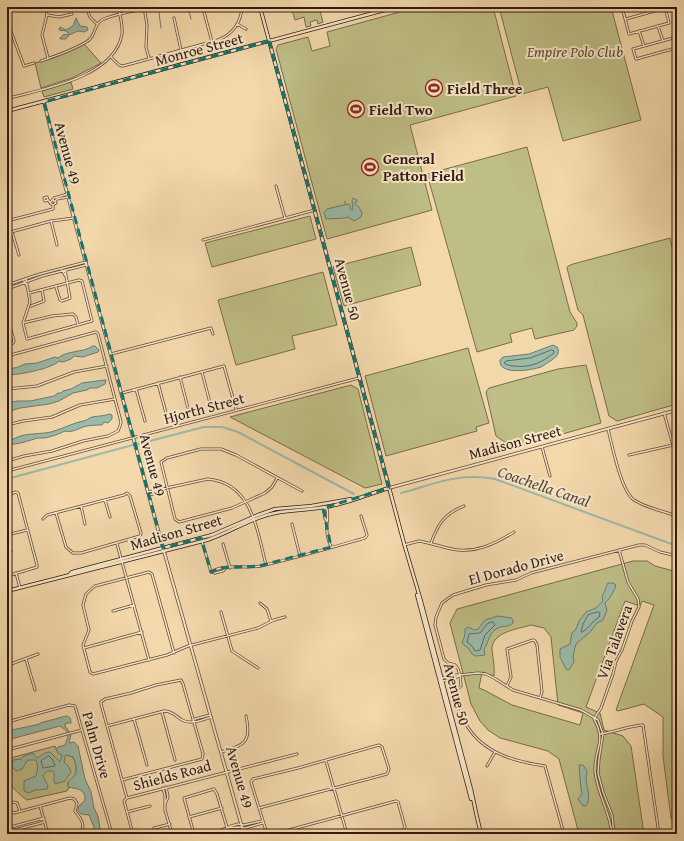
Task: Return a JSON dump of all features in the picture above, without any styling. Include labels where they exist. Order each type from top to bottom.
[{"type":"main road","name":"Avenue 50","points":[[260,7],[471,789],[481,834]]},
{"type":"main road","name":"Monroe Street","points":[[7,111],[396,7]]},
{"type":"main road","name":"Madison Street","points":[[253,518],[278,512],[325,508],[389,488]]},
{"type":"main road","name":"Madison Street","points":[[7,591],[73,575],[232,531],[253,518],[279,508],[315,505],[359,498]]},
{"type":"street","points":[[7,10],[19,7]]},
{"type":"street","points":[[45,7],[47,15],[42,35],[48,58]]},
{"type":"street","points":[[86,7],[90,17],[97,24]]},
{"type":"street","points":[[7,92],[10,100],[71,80],[103,64],[111,57],[118,47],[122,35],[122,25],[118,7]]},
{"type":"street","points":[[212,42],[204,10],[214,7]]},
{"type":"street","points":[[111,57],[122,66],[212,42],[225,37],[232,32],[241,16],[242,7]]},
{"type":"street","points":[[622,7],[630,34],[669,23],[665,8],[626,19]]},
{"type":"street","points":[[41,60],[87,41],[92,36],[97,24],[104,19],[144,8],[148,25],[146,47],[149,58]]},
{"type":"street","points":[[47,15],[59,17],[72,14]]},
{"type":"street","points":[[174,18],[181,50]]},
{"type":"street","points":[[7,22],[24,66],[34,63]]},
{"type":"street","points":[[237,24],[246,29]]},
{"type":"street","points":[[658,26],[663,41]]},
{"type":"street","points":[[639,31],[644,46]]},
{"type":"street","points":[[673,38],[676,48],[636,59],[633,49],[663,41],[673,38]]},
{"type":"street","name":"Avenue 49","points":[[44,102],[164,549],[244,834]]},
{"type":"street","points":[[276,186],[285,218]]},
{"type":"street","points":[[7,221],[53,209],[55,204],[54,198],[68,194]]},
{"type":"street","points":[[53,206],[49,201],[69,197]]},
{"type":"street","points":[[203,240],[315,210]]},
{"type":"street","points":[[7,233],[74,218]]},
{"type":"street","points":[[51,222],[57,245]]},
{"type":"street","points":[[12,232],[19,255]]},
{"type":"street","points":[[7,285],[86,263]]},
{"type":"street","points":[[56,286],[59,299],[62,301],[71,296],[65,269]]},
{"type":"street","points":[[62,270],[66,277]]},
{"type":"street","points":[[25,281],[28,288],[30,306],[23,323],[27,339],[92,321],[82,281],[79,280],[29,293]]},
{"type":"street","points":[[7,288],[25,281]]},
{"type":"street","points":[[30,306],[44,302],[42,290]]},
{"type":"street","points":[[23,323],[52,316],[73,314],[76,317],[78,326]]},
{"type":"street","points":[[7,323],[14,342],[7,345]]},
{"type":"street","points":[[111,354],[211,328],[213,334]]},
{"type":"street","points":[[7,356],[96,332],[98,334],[121,420],[119,429],[108,436],[7,461]]},
{"type":"street","points":[[7,389],[37,386],[74,372],[107,366]]},
{"type":"street","points":[[122,392],[224,366],[236,410]]},
{"type":"street","points":[[202,372],[210,403]]},
{"type":"street","points":[[180,377],[188,408]]},
{"type":"street","name":"Hjorth Street","points":[[7,471],[360,378]]},
{"type":"street","points":[[158,383],[166,413]]},
{"type":"street","points":[[136,389],[145,420]]},
{"type":"street","points":[[7,425],[58,415],[80,405],[115,399]]},
{"type":"street","name":"Madison Street","points":[[389,488],[677,410]]},
{"type":"street","points":[[664,413],[673,445]]},
{"type":"street","points":[[608,429],[624,487],[630,497],[677,516]]},
{"type":"street","points":[[629,455],[677,444]]},
{"type":"street","points":[[542,447],[550,476]]},
{"type":"street","points":[[277,478],[268,491],[225,511],[179,522],[175,519],[161,462],[167,458],[201,449],[221,449],[233,453],[302,491]]},
{"type":"street","points":[[149,494],[155,490],[167,489],[201,480],[216,480],[232,486],[238,491],[245,502],[258,528],[266,564]]},
{"type":"street","points":[[149,494],[160,492],[161,490]]},
{"type":"street","points":[[7,495],[16,492],[19,496],[37,567],[7,576]]},
{"type":"street","points":[[43,519],[47,515],[56,512],[127,493],[129,494],[141,533],[140,536],[117,543],[81,553],[73,553],[66,547],[56,512]]},
{"type":"street","points":[[105,500],[110,517]]},
{"type":"street","points":[[81,506],[85,524]]},
{"type":"street","points":[[431,543],[436,528],[441,521],[455,510],[464,506]]},
{"type":"street","points":[[325,508],[327,509],[329,518],[327,521],[327,533],[331,548]]},
{"type":"street","points":[[325,508],[324,514],[327,521]]},
{"type":"street","points":[[202,539],[212,572],[222,568],[259,566],[331,548],[366,537],[362,516]]},
{"type":"street","points":[[292,524],[300,556]]},
{"type":"street","points":[[10,551],[7,537],[27,530]]},
{"type":"street","points":[[404,545],[419,541],[453,550],[468,550],[502,540],[514,532]]},
{"type":"street","points":[[117,543],[149,660]]},
{"type":"street","points":[[223,544],[230,568]]},
{"type":"street","name":"El Dorado Drive","points":[[460,676],[458,669],[444,659],[435,625],[438,611],[447,598],[486,585],[516,580],[530,573],[632,546],[645,545],[660,552],[677,556]]},
{"type":"street","name":"Via Talavera","points":[[594,719],[601,708],[616,662],[639,607],[638,599],[628,582],[619,550]]},
{"type":"street","points":[[174,652],[152,574],[148,572],[95,586],[86,594],[83,605],[89,630],[84,641],[84,648],[90,672],[93,674],[149,660],[174,652],[191,645],[258,628],[272,621],[285,617]]},
{"type":"street","points":[[16,573],[20,588]]},
{"type":"street","points":[[260,603],[268,609],[272,621]]},
{"type":"street","points":[[113,611],[134,605]]},
{"type":"street","points":[[221,612],[232,651],[258,668]]},
{"type":"street","points":[[84,648],[142,632]]},
{"type":"street","points":[[507,686],[510,677],[507,649],[533,640],[537,642],[542,692],[540,698]]},
{"type":"street","points":[[7,664],[11,664],[38,654]]},
{"type":"street","points":[[26,659],[35,690]]},
{"type":"street","points":[[441,680],[450,675],[460,676],[478,673],[486,674],[521,693],[581,710],[598,720],[603,734],[598,773],[602,792],[612,815],[613,834]]},
{"type":"street","points":[[441,680],[452,680],[460,676]]},
{"type":"street","points":[[460,676],[460,686],[455,700],[470,732],[495,752],[528,763],[545,766],[564,834]]},
{"type":"street","points":[[122,780],[202,759],[203,754],[181,680],[156,685],[131,694],[105,699],[101,702],[126,798]]},
{"type":"street","points":[[7,688],[9,697]]},
{"type":"street","name":"Palm Drive","points":[[7,722],[69,705],[74,705],[77,708],[112,834]]},
{"type":"street","points":[[107,726],[162,712],[172,712],[185,721],[193,721],[195,719],[211,716]]},
{"type":"street","points":[[162,712],[175,760]]},
{"type":"street","points":[[221,752],[237,748],[246,741],[249,734],[246,716]]},
{"type":"street","points":[[134,719],[147,765]]},
{"type":"street","points":[[594,719],[600,734],[600,745],[595,770],[601,796],[613,834]]},
{"type":"street","points":[[600,734],[630,726],[643,725],[659,834]]},
{"type":"street","points":[[7,750],[83,730]]},
{"type":"street","points":[[259,808],[387,774],[389,770],[383,748],[381,745],[251,780],[266,834]]},
{"type":"street","points":[[487,766],[495,752]]},
{"type":"street","name":"Shields Road","points":[[127,812],[124,800],[126,798],[226,771],[297,754]]},
{"type":"street","points":[[326,760],[347,834]]},
{"type":"street","points":[[164,788],[165,810],[172,834]]},
{"type":"street","points":[[194,834],[184,798],[211,789],[215,790],[222,808],[229,834]]},
{"type":"street","points":[[20,812],[19,805],[16,803],[7,803],[11,812],[20,812],[70,798],[74,799],[77,803],[75,811],[81,817],[83,827],[82,830],[72,834]]},
{"type":"street","points":[[274,834],[396,801],[398,802],[405,825],[404,828],[386,834]]},
{"type":"street","points":[[40,806],[48,834]]},
{"type":"street","points":[[133,834],[127,812],[150,806]]},
{"type":"street","points":[[189,817],[222,808]]},
{"type":"street","points":[[7,828],[44,818]]},
{"type":"street","points":[[7,832],[45,822]]},
{"type":"street","points":[[208,834],[230,826],[242,826],[263,822]]},
{"type":"street","points":[[154,828],[170,824]]},
{"type":"highlighted area","points":[[269,41],[389,488],[323,508],[331,547],[259,566],[222,568],[211,572],[201,538],[163,548],[44,102]]},
{"type":"green space","points":[[291,7],[319,7],[323,22],[318,24],[317,20],[310,22],[311,26],[306,27],[304,17],[295,20]]},
{"type":"green space","name":"Empire Polo Club","points":[[418,7],[493,7],[516,96],[410,125],[432,210],[327,239],[276,49],[278,45],[308,37],[312,51],[330,46],[327,32]]},
{"type":"green space","name":"Empire Polo Club","points":[[499,7],[611,7],[641,120],[563,141],[548,87],[522,94]]},
{"type":"green space","points":[[84,44],[101,63],[72,78],[41,88],[35,63],[53,58]]},
{"type":"green space","points":[[71,82],[73,89],[44,97],[42,91]]},
{"type":"green space","points":[[527,147],[570,312],[577,323],[577,326],[574,330],[535,339],[532,328],[510,334],[512,342],[477,352],[427,174]]},
{"type":"green space","points":[[310,216],[316,239],[212,267],[205,243]]},
{"type":"green space","points":[[670,238],[677,266],[677,404],[617,421],[609,416],[583,315],[578,310],[567,268],[573,264]]},
{"type":"green space","points":[[411,247],[421,285],[344,306],[333,267]]},
{"type":"green space","points":[[323,272],[337,325],[292,336],[295,349],[236,365],[218,300]]},
{"type":"green space","points":[[468,348],[489,423],[476,427],[477,431],[386,456],[365,376]]},
{"type":"green space","points":[[586,365],[601,423],[510,449],[508,444],[496,436],[486,392],[489,388],[558,369]]},
{"type":"green space","points":[[351,385],[358,389],[382,484],[365,488],[230,417]]},
{"type":"green space","points":[[633,561],[647,561],[655,566],[677,572],[677,830],[671,818],[663,756],[663,717],[644,704],[618,711],[616,710],[654,605],[642,601],[640,606],[625,601],[586,707],[600,713],[604,730],[623,736],[631,746],[644,834],[579,834],[559,759],[548,751],[500,738],[488,730],[480,721],[471,704],[450,623],[457,609]],"holes":[[[531,625],[544,628],[551,637],[558,705],[583,713],[580,725],[512,705],[479,688],[482,672],[494,676],[492,650],[493,644],[500,635]]]},
{"type":"green space","points":[[55,746],[57,751],[73,757],[76,765],[76,775],[68,782],[69,788],[67,791],[27,800],[16,791],[10,783],[7,759]]},
{"type":"water","points":[[76,18],[80,26],[87,27],[88,30],[84,32],[78,31],[69,35],[66,39],[60,39],[63,35],[69,34],[66,31],[59,30],[60,27],[66,30],[73,26]]},
{"type":"water","points":[[353,198],[357,200],[355,204],[359,207],[362,213],[361,217],[354,221],[348,217],[326,219],[324,212],[327,209],[348,204],[350,205],[351,210],[353,210]]},
{"type":"water","points":[[553,345],[558,348],[557,355],[541,367],[516,371],[504,368],[501,365],[500,360],[503,357],[529,354]]},
{"type":"water","points":[[93,346],[99,350],[98,352],[83,357],[74,356],[63,362],[59,361],[49,367],[34,371],[7,375],[7,371],[10,369],[55,357],[58,358],[62,355],[84,350]]},
{"type":"water","points":[[106,380],[105,384],[97,388],[90,388],[73,393],[59,401],[20,408],[7,412],[7,403],[30,401],[54,396],[82,383]]},
{"type":"water","points":[[112,415],[112,419],[108,423],[104,422],[102,425],[88,426],[72,431],[65,431],[49,437],[38,438],[17,444],[10,444],[7,447],[7,441],[20,436],[51,432],[75,423],[86,421],[92,417]]},
{"type":"water","points":[[608,583],[613,583],[616,585],[612,595],[605,603],[607,610],[603,620],[597,623],[590,632],[576,644],[573,656],[574,662],[569,670],[566,669],[560,657],[560,649],[570,644],[572,633],[586,612],[596,608],[603,601],[602,597]]},
{"type":"water","points":[[498,616],[511,618],[513,623],[498,628],[493,632],[484,649],[485,655],[476,656],[472,654],[462,643],[465,635],[465,629],[468,627],[474,630],[478,629],[485,620]]},
{"type":"water","points":[[66,716],[69,717],[71,722],[66,723],[65,726],[71,734],[69,743],[74,742],[78,746],[85,779],[91,792],[94,808],[98,816],[101,834],[93,834],[94,827],[89,815],[81,814],[78,811],[78,807],[85,800],[84,793],[80,790],[68,787],[68,782],[74,776],[76,771],[76,765],[73,757],[67,755],[65,756],[64,762],[69,767],[71,772],[65,781],[55,784],[54,773],[52,771],[48,771],[43,776],[48,786],[47,789],[35,790],[29,793],[24,791],[24,781],[36,776],[38,767],[36,760],[28,760],[22,769],[16,771],[12,767],[13,760],[21,759],[24,756],[33,753],[37,758],[50,752],[60,762],[62,755],[58,753],[56,749],[65,745],[68,734],[66,730],[60,726],[7,740],[7,731],[40,724]]},
{"type":"water","points":[[579,765],[583,765],[587,771],[586,778],[589,800],[586,806],[583,806],[578,799],[582,794]]},
{"type":"waterway","points":[[161,7],[159,13],[161,28]]},
{"type":"waterway","points":[[188,7],[191,19]]},
{"type":"waterway","name":"Coachella Canal","points":[[138,444],[204,427],[222,427],[238,432],[354,494]]},
{"type":"waterway","name":"Coachella Canal","points":[[7,479],[133,445]]},
{"type":"waterway","name":"Coachella Canal","points":[[401,493],[459,478],[482,477],[495,479],[677,546]]},
{"type":"place","name":"Field Three","points":[[434,88]]},
{"type":"place","name":"Field Two","points":[[356,109]]},
{"type":"place","name":"General Patton Field","points":[[370,167]]}]
